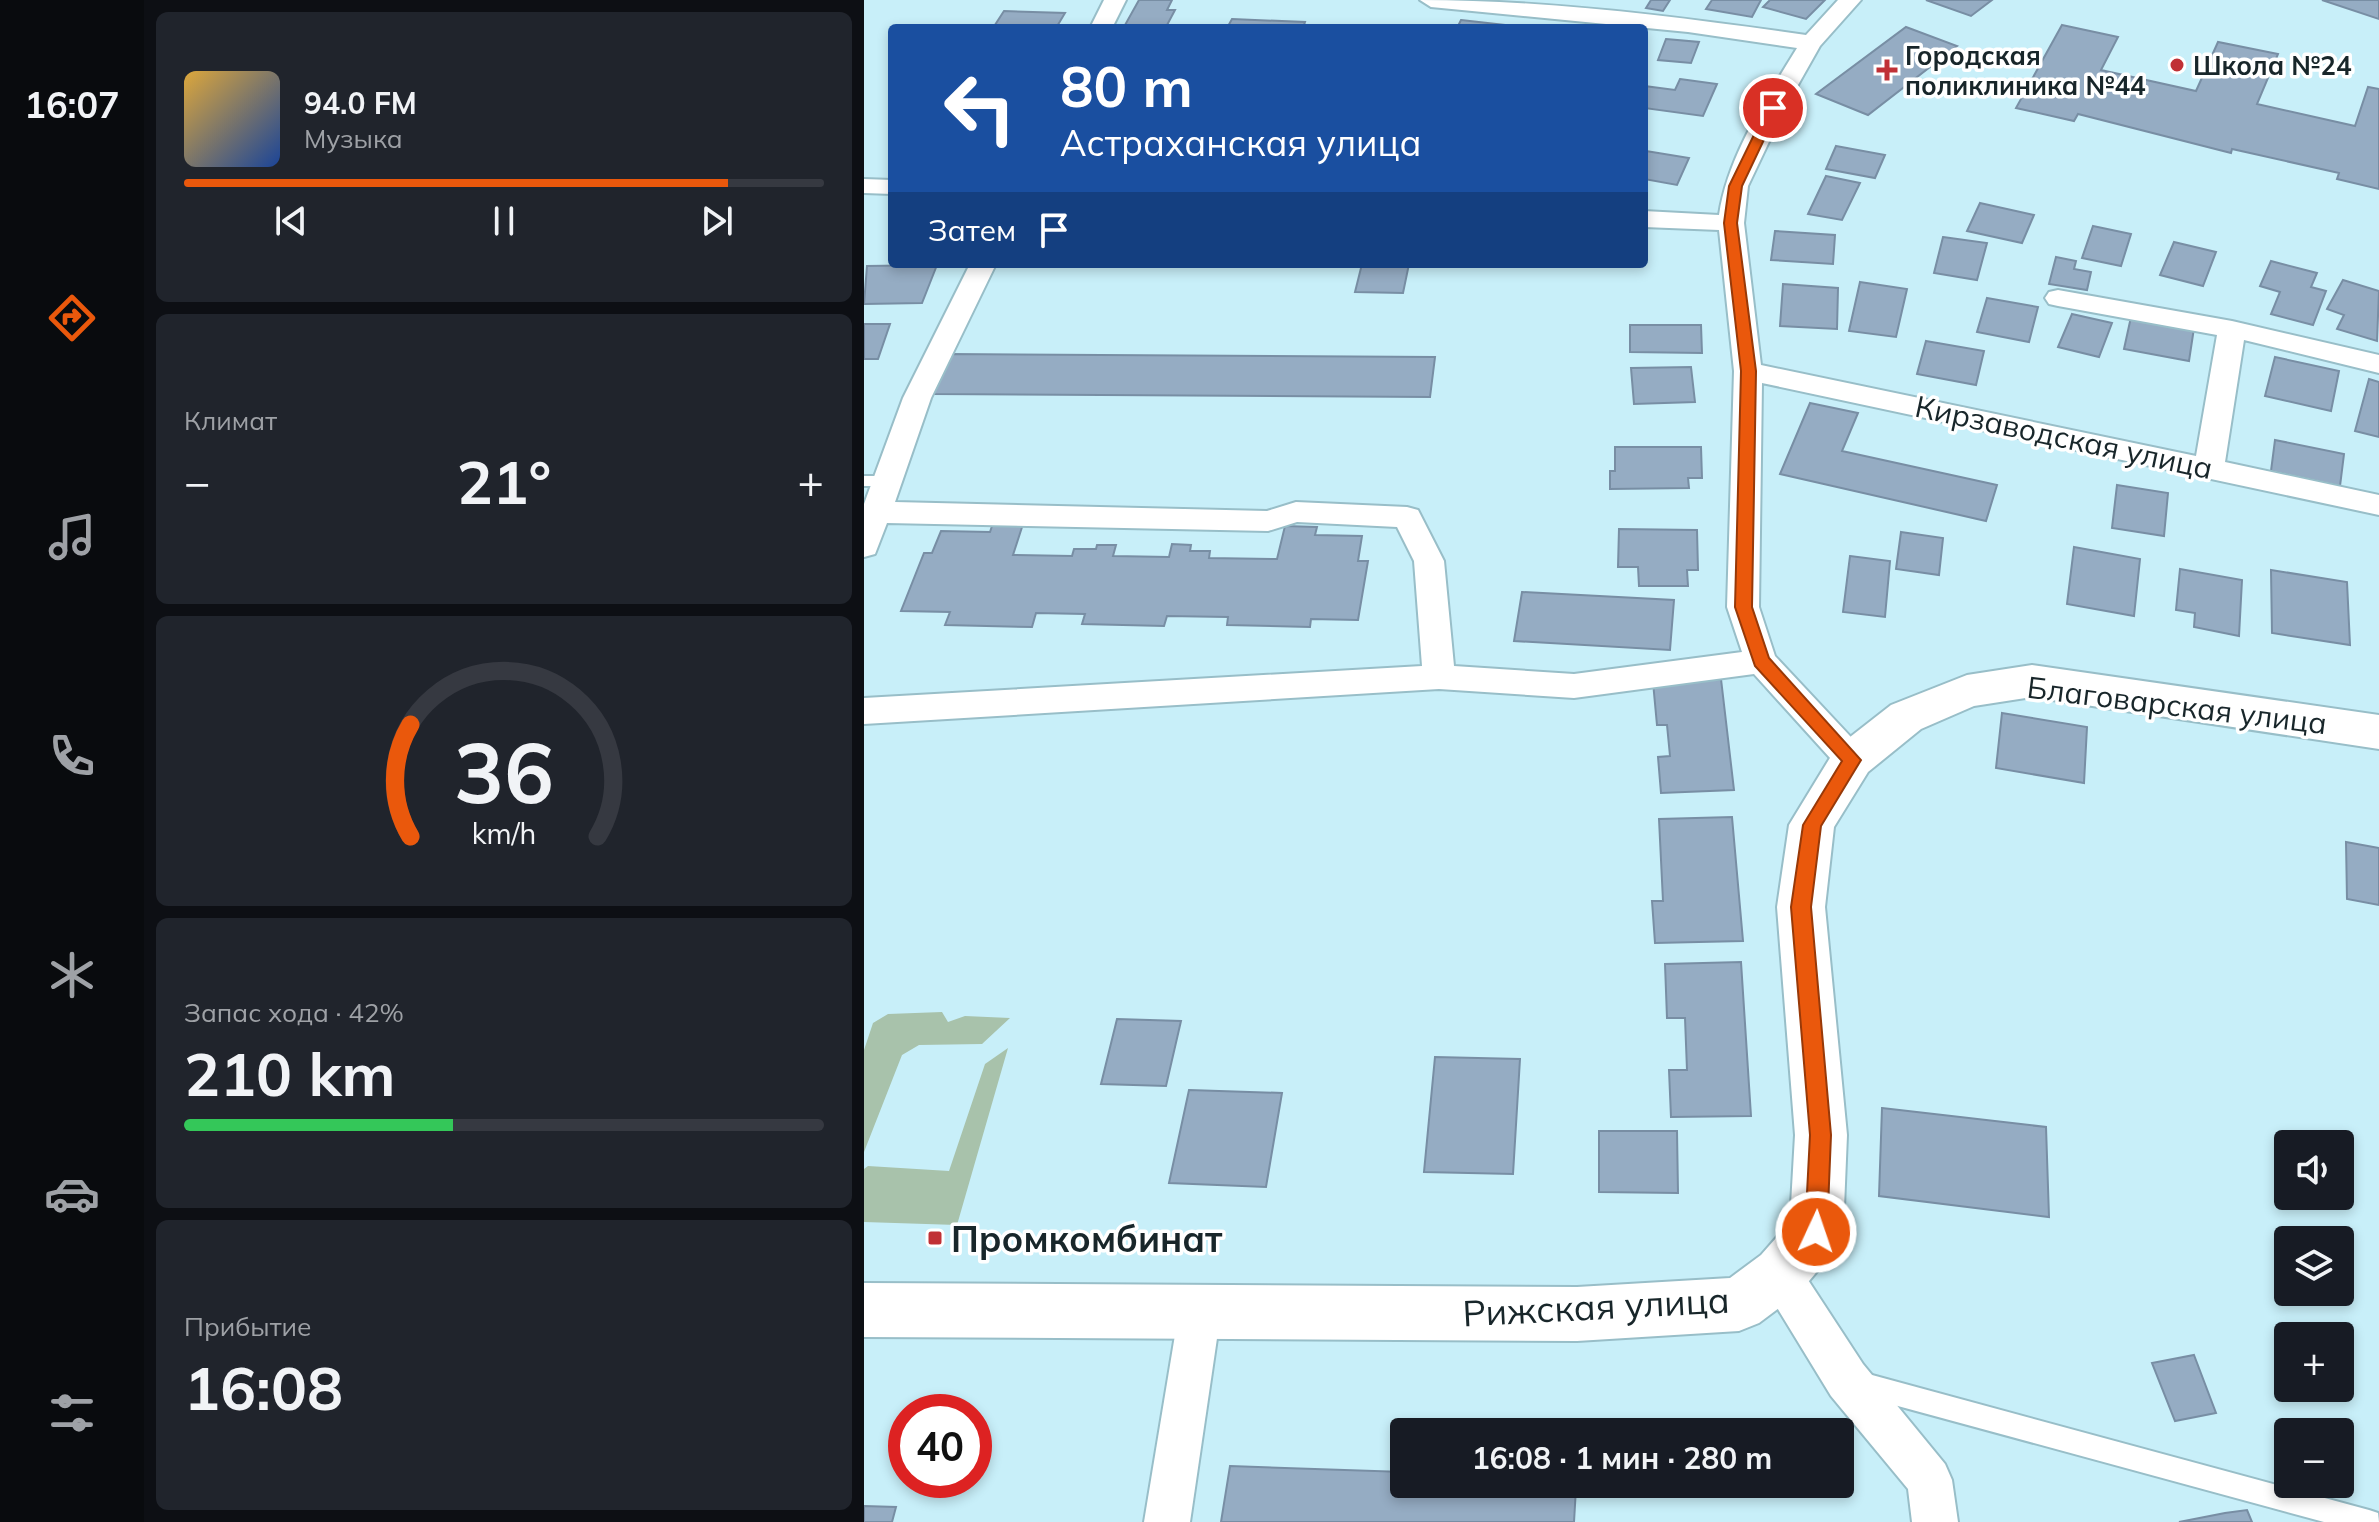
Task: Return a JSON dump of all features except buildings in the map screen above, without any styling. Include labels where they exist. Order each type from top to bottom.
[{"type":"street","points":[[1103,24],[1115,0]]},
{"type":"street","points":[[1431,0],[1688,25],[1811,43]]},
{"type":"street","points":[[1850,0],[1811,43],[1773,108],[1736,186],[1731,223],[1748,371],[1743,607],[1761,661],[1852,760]]},
{"type":"street","points":[[864,186],[888,187]]},
{"type":"street","points":[[1648,219],[1731,223]]},
{"type":"street","points":[[864,546],[873,512],[875,481],[981,268]]},
{"type":"street","points":[[2058,298],[2232,329],[2379,364]]},
{"type":"street","points":[[2209,468],[2232,329]]},
{"type":"street","name":"Кирзаводская улица","points":[[1748,371],[2379,505]]},
{"type":"street","points":[[873,512],[1268,521],[1296,512],[1407,517],[1429,561],[1439,677]]},
{"type":"street","points":[[864,711],[1439,677],[1574,686],[1761,661]]},
{"type":"street","name":"Благоварская улица","points":[[1852,760],[1906,717],[1967,691],[2032,681],[2379,732]]},
{"type":"street","name":"Рижская улица","points":[[864,1310],[1577,1314],[1739,1304],[1780,1274],[1816,1232],[1821,1135],[1801,907],[1812,825],[1852,760]]},
{"type":"street","points":[[1780,1274],[1847,1380],[1929,1480],[1935,1522]]},
{"type":"street","points":[[1167,1522],[1200,1311]]},
{"type":"lane","points":[[1847,1380],[2369,1522]]},
{"type":"green space","points":[[942,1012],[948,1022],[965,1016],[1010,1018],[982,1044],[919,1045],[902,1055],[864,1152],[864,1050],[873,1023],[888,1014]]},
{"type":"green space","points":[[1008,1048],[957,1225],[864,1222],[864,1169],[868,1166],[949,1171],[985,1064]]},
{"type":"place","name":"Школа №24","points":[[2177,65]]},
{"type":"place","name":"Городская поликлиника №44","points":[[1887,70]]},
{"type":"place","name":"Промкомбинат","points":[[935,1238]]},
{"type":"route","points":[[1773,108],[1736,186],[1731,223],[1748,371],[1743,607],[1761,661],[1852,760],[1812,825],[1801,907],[1821,1135],[1816,1232]]}]
